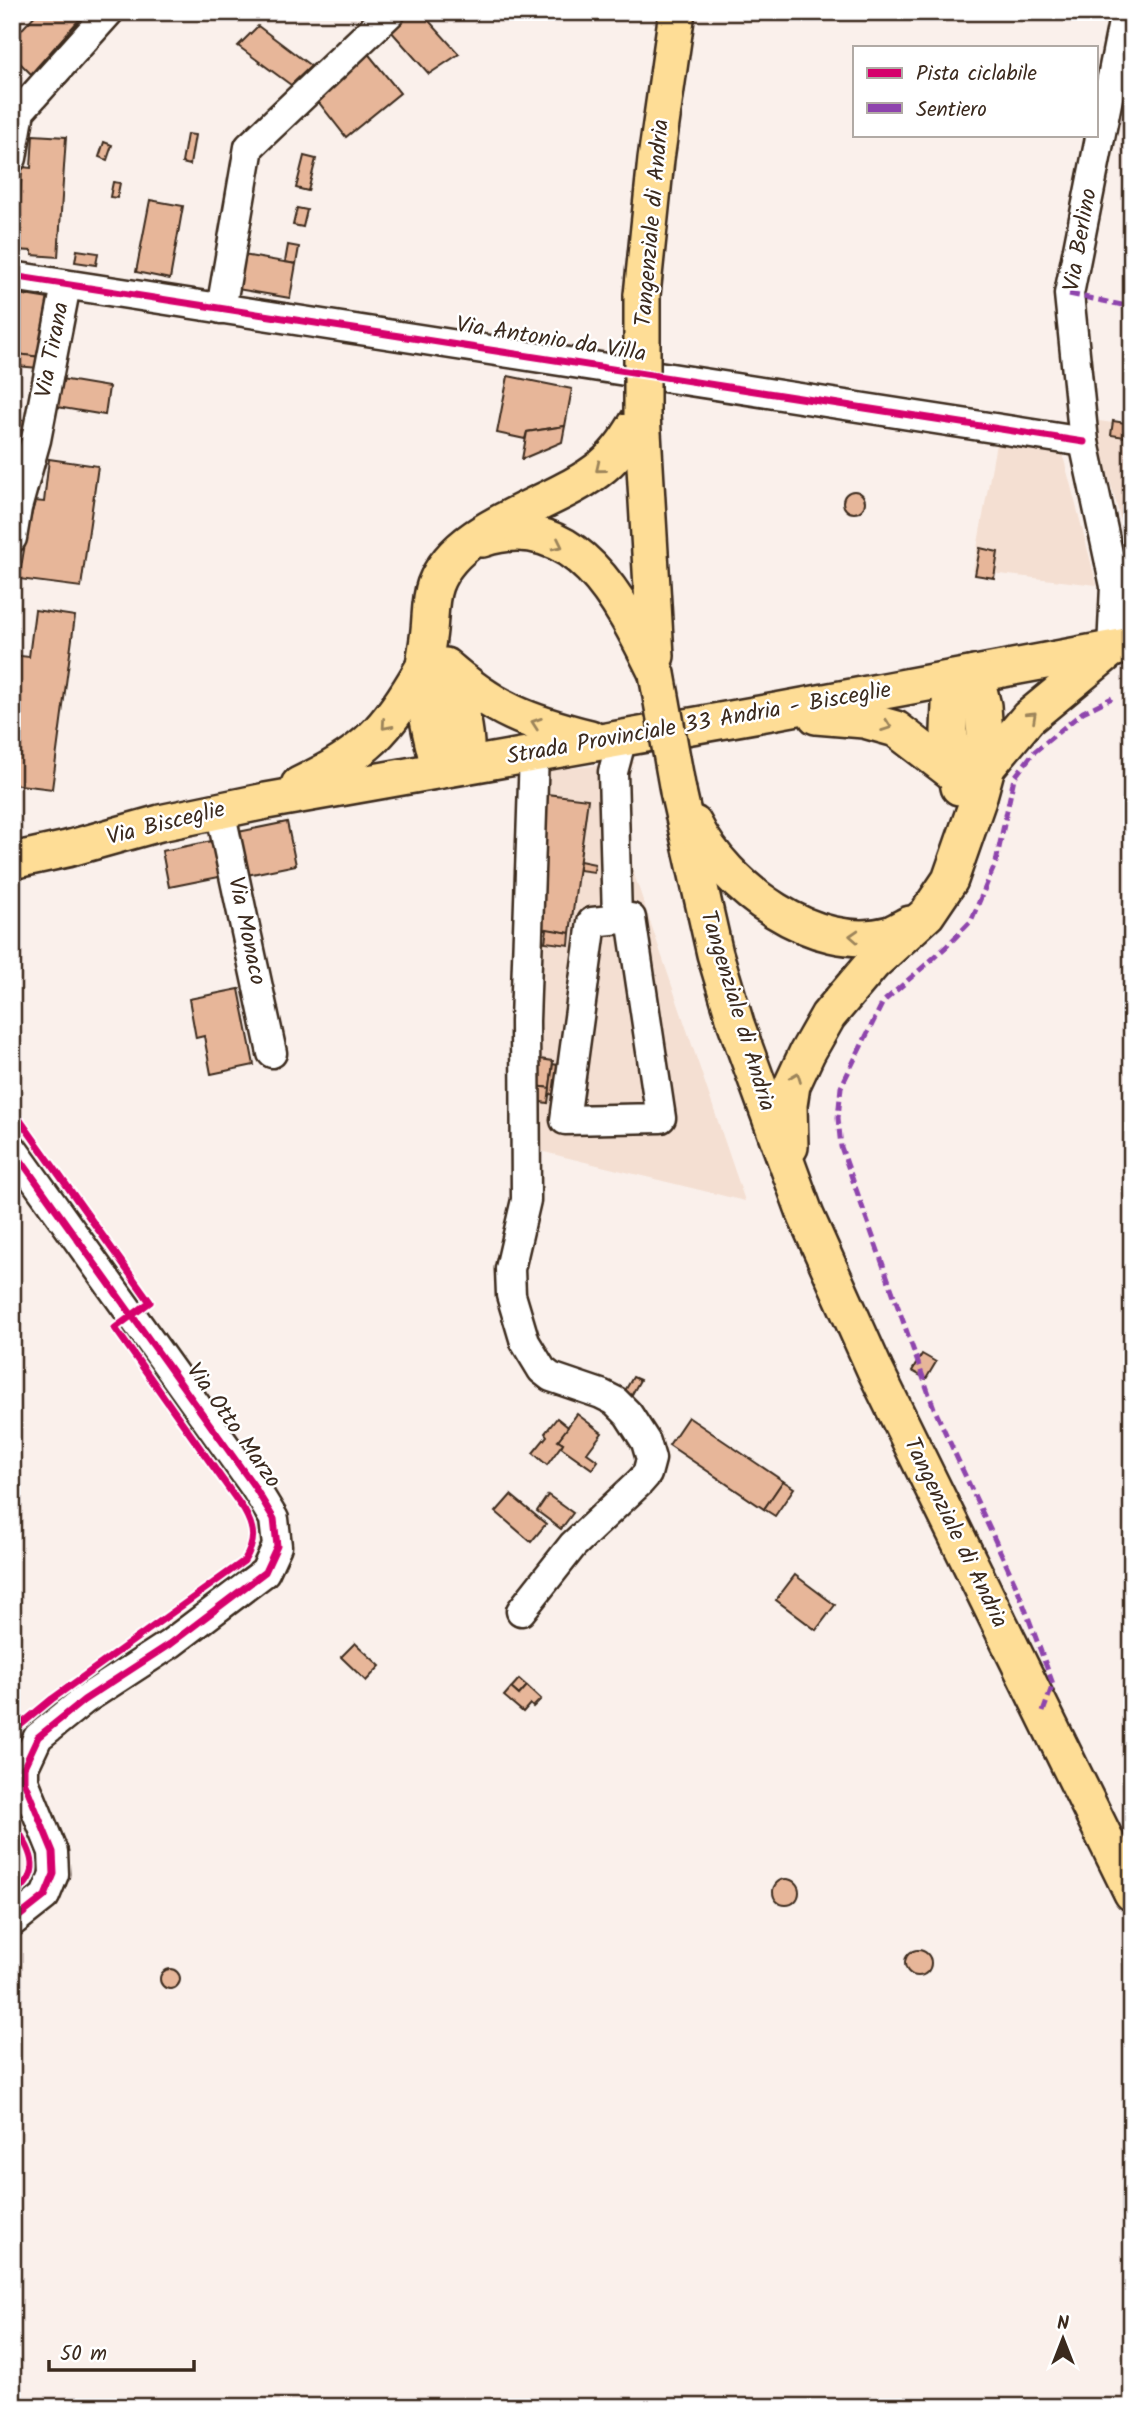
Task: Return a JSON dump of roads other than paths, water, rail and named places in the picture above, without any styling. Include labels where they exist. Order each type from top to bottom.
[{"type":"main road","name":"Tangenziale di Andria","points":[[677,12],[656,159],[642,295],[642,415],[657,674],[678,791],[715,954],[736,1024],[806,1216],[875,1370],[1132,1893]]},
{"type":"main road","points":[[453,768],[468,745],[466,729],[432,657],[431,600],[436,584],[457,552],[469,543],[509,517],[584,480],[604,465],[620,449],[642,415]]},
{"type":"main road","points":[[469,543],[507,533],[520,533],[537,536],[572,551],[610,588],[631,620],[657,674]]},
{"type":"main road","points":[[972,771],[1028,718],[1122,647]]},
{"type":"main road","name":"Strada Provinciale 33 Andria - Bisceglie","points":[[266,801],[1122,647]]},
{"type":"main road","points":[[432,657],[471,689],[520,718],[612,739]]},
{"type":"main road","points":[[266,801],[330,770],[370,742],[401,707],[432,657]]},
{"type":"main road","points":[[806,1216],[790,1150],[788,1115],[792,1085],[828,1016],[873,963],[927,914],[950,880],[978,800],[972,771],[983,706],[963,677]]},
{"type":"main road","points":[[771,712],[882,723],[972,771]]},
{"type":"main road","points":[[678,791],[703,843],[726,871],[741,887],[781,913],[819,930],[838,935],[866,937],[890,934],[919,920]]},
{"type":"main road","name":"Via Bisceglie","points":[[16,864],[220,810],[266,801]]},
{"type":"street","points":[[12,158],[20,111],[109,12]]},
{"type":"street","points":[[221,309],[249,147],[391,12]]},
{"type":"street","name":"Via Berlino","points":[[1122,647],[1115,586],[1084,442],[1069,294],[1125,12]]},
{"type":"street","name":"Via Antonio da Villa","points":[[12,276],[1084,442]]},
{"type":"street","name":"Via Tirana","points":[[12,538],[17,508],[36,440],[66,285]]},
{"type":"street","name":"Via Berlino","points":[[1108,551],[1122,573],[1132,582]]},
{"type":"street","points":[[612,739],[617,919]]},
{"type":"street","points":[[521,1611],[573,1545],[647,1474],[651,1458],[646,1442],[628,1414],[615,1401],[551,1377],[542,1370],[525,1342],[511,1295],[510,1269],[526,1200],[525,1021],[534,753]]},
{"type":"street","name":"Via Monaco","points":[[220,810],[272,1053]]},
{"type":"street","points":[[631,918],[661,1118],[565,1120],[592,922],[617,919],[631,918]]},
{"type":"street","name":"Via Otto Marzo","points":[[12,1148],[254,1486],[274,1519],[277,1546],[265,1572],[170,1644],[83,1700],[38,1737],[24,1766],[24,1781],[53,1852],[54,1874],[45,1896],[12,1922]]}]
